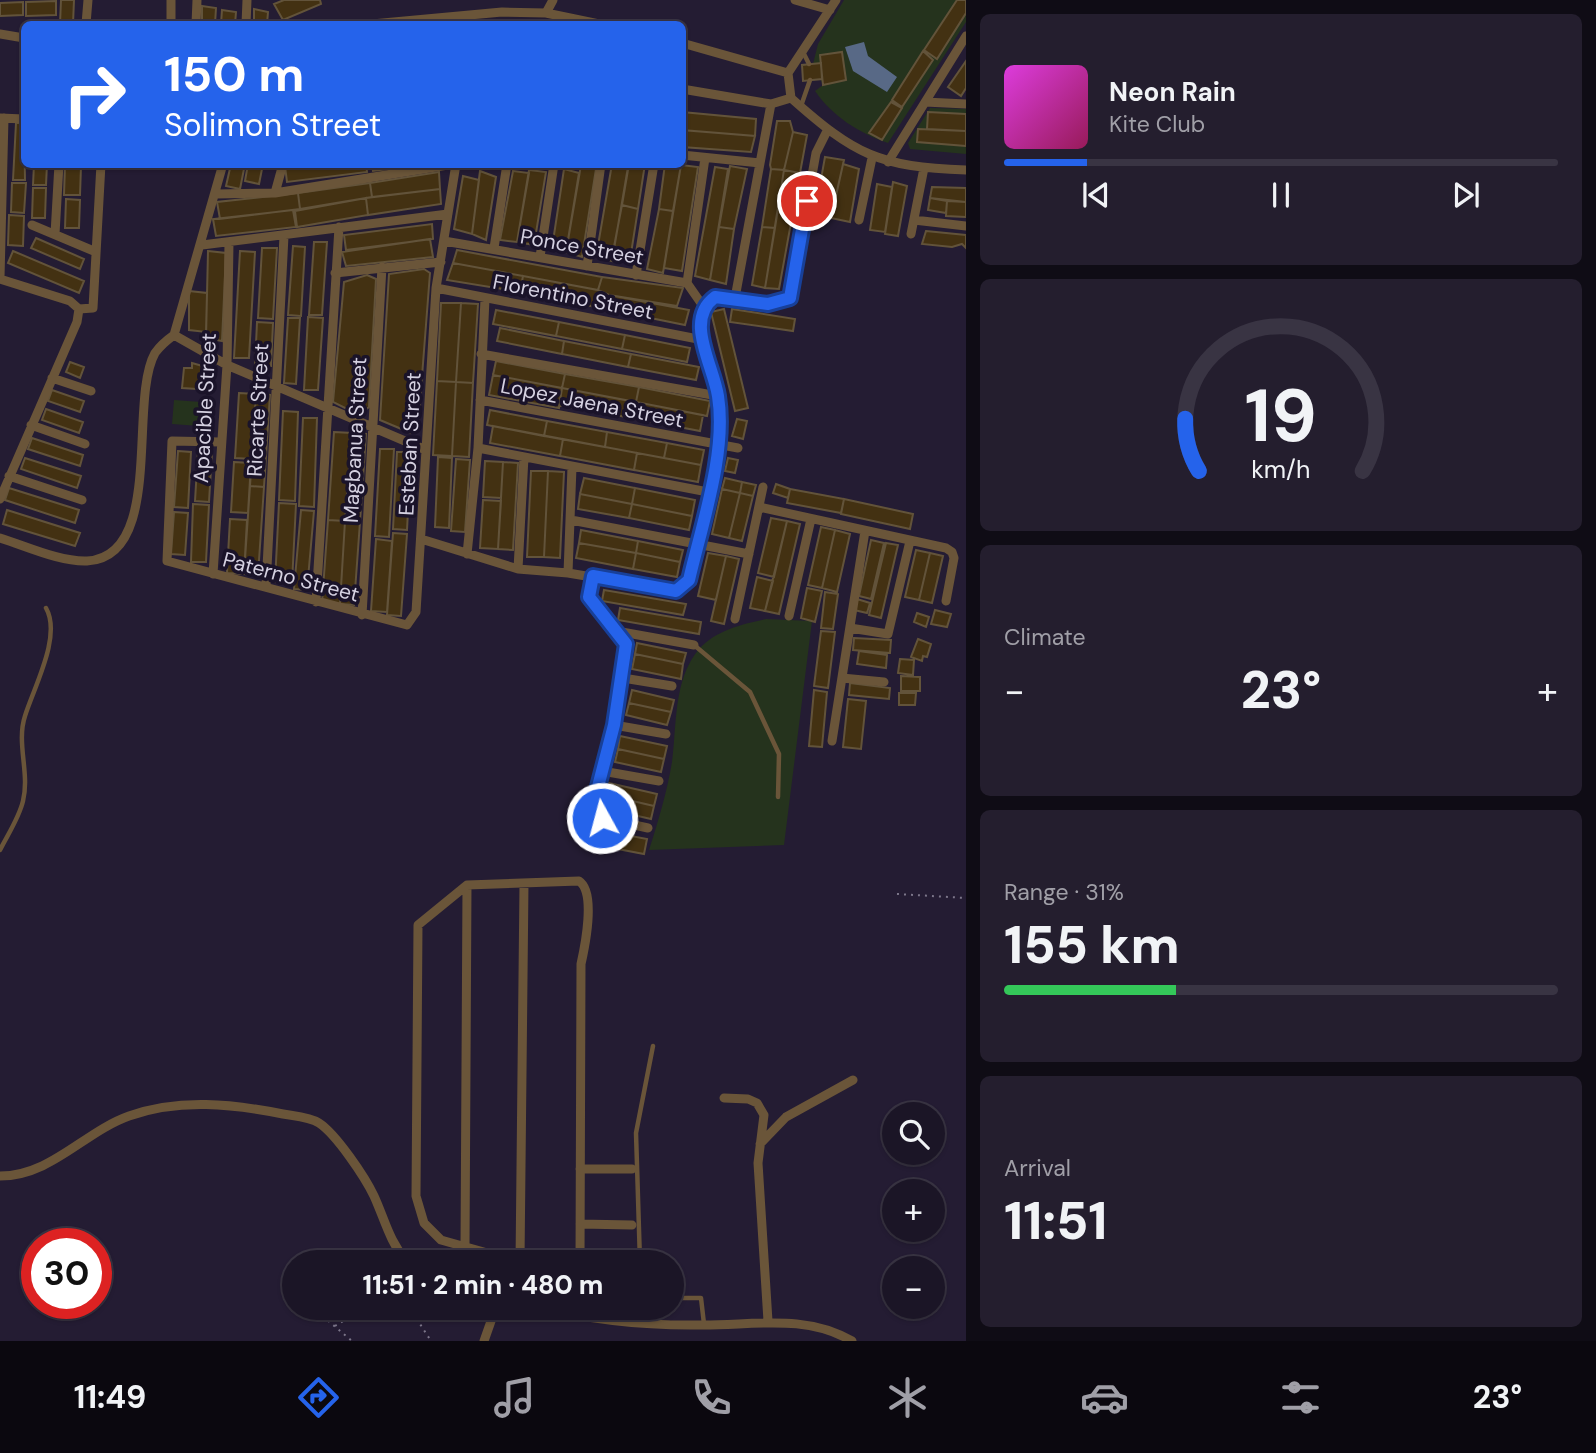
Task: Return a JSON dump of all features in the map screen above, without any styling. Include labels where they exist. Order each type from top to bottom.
[{"type":"street","points":[[86,21],[88,0]]},
{"type":"street","points":[[171,0],[171,21]]},
{"type":"street","points":[[196,21],[197,0]]},
{"type":"street","points":[[546,13],[554,0]]},
{"type":"street","points":[[795,0],[830,10]]},
{"type":"street","points":[[836,0],[788,73],[790,97],[827,131],[872,158],[923,168],[966,170]]},
{"type":"street","points":[[246,21],[249,1]]},
{"type":"street","points":[[404,21],[502,12],[546,13],[585,21]]},
{"type":"street","points":[[0,34],[21,38]]},
{"type":"street","points":[[888,162],[966,36]]},
{"type":"street","points":[[686,44],[788,73]]},
{"type":"street","points":[[686,90],[771,104],[790,97]]},
{"type":"street","points":[[925,102],[966,104]]},
{"type":"street","points":[[735,298],[771,104]]},
{"type":"street","points":[[21,119],[2,118],[0,278],[70,301],[79,309],[93,308],[101,168]]},
{"type":"street","points":[[421,539],[518,569],[593,576],[676,591],[689,580],[721,444],[718,396],[699,319],[703,306],[715,297],[768,304],[790,298],[816,153],[827,131]]},
{"type":"street","points":[[686,156],[760,163]]},
{"type":"street","points":[[703,306],[687,283],[705,158]]},
{"type":"street","points":[[859,220],[872,158]]},
{"type":"street","points":[[55,234],[59,168]]},
{"type":"street","points":[[0,538],[85,561],[101,559],[119,548],[133,523],[146,398],[154,355],[174,335],[217,194],[222,168]]},
{"type":"street","points":[[275,192],[282,168]]},
{"type":"street","points":[[217,194],[275,192],[429,168]]},
{"type":"street","name":"Esteban Street","points":[[407,625],[416,612],[436,288],[454,168]]},
{"type":"street","points":[[494,248],[506,168]]},
{"type":"street","points":[[540,257],[553,168]]},
{"type":"street","points":[[587,267],[600,168]]},
{"type":"street","points":[[636,275],[653,168]]},
{"type":"street","points":[[911,234],[923,168]]},
{"type":"street","points":[[202,245],[447,214]]},
{"type":"street","points":[[914,220],[966,226]]},
{"type":"street","points":[[32,225],[96,252]]},
{"type":"street","points":[[316,602],[339,227]]},
{"type":"street","name":"Ricarte Street","points":[[266,587],[284,236]]},
{"type":"street","name":"Ponce Street","points":[[444,241],[687,283]]},
{"type":"street","name":"Apacible Street","points":[[213,575],[227,365],[229,243]]},
{"type":"street","points":[[335,273],[440,262]]},
{"type":"street","name":"Magbanua Street","points":[[362,615],[382,267]]},
{"type":"street","name":"Florentino Street","points":[[436,288],[703,340]]},
{"type":"street","points":[[467,554],[478,448],[485,299]]},
{"type":"street","points":[[0,499],[77,322],[79,309]]},
{"type":"street","points":[[174,335],[227,365],[277,388],[426,450]]},
{"type":"street","points":[[481,354],[718,396]]},
{"type":"street","points":[[52,378],[91,391]]},
{"type":"street","name":"Lopez Jaena Street","points":[[480,400],[738,448]]},
{"type":"street","points":[[32,425],[85,444]]},
{"type":"street","name":"Paterno Street","points":[[220,442],[172,441],[167,561],[407,625]]},
{"type":"street","points":[[478,448],[708,492]]},
{"type":"street","points":[[518,569],[524,457]]},
{"type":"street","points":[[568,573],[572,467]]},
{"type":"street","points":[[9,476],[82,500]]},
{"type":"street","points":[[735,619],[763,488]]},
{"type":"street","points":[[759,507],[952,552],[946,601]]},
{"type":"street","points":[[789,616],[811,519]]},
{"type":"street","points":[[571,520],[749,554]]},
{"type":"street","points":[[832,741],[865,531]]},
{"type":"street","points":[[850,628],[888,634],[910,541]]},
{"type":"street","points":[[593,576],[589,597],[626,644],[614,725],[593,806],[602,818],[648,828]]},
{"type":"street","points":[[616,631],[694,645]]},
{"type":"street","points":[[623,678],[672,686]]},
{"type":"street","points":[[842,678],[884,682]]},
{"type":"street","points":[[614,725],[666,734]]},
{"type":"street","points":[[602,771],[659,780]]},
{"type":"street","points":[[476,1250],[441,1240],[424,1223],[416,1196],[418,925],[467,885],[579,881],[587,890],[587,937],[581,964],[580,1250]]},
{"type":"street","points":[[520,1250],[524,883]]},
{"type":"street","points":[[465,1247],[467,885]]},
{"type":"street","points":[[758,1145],[786,1117],[853,1080]]},
{"type":"street","points":[[724,1098],[748,1099],[762,1108],[764,1115],[758,1145],[768,1321]]},
{"type":"street","points":[[1,1175],[37,1170],[128,1116],[168,1107],[231,1104],[318,1123],[346,1154],[374,1195],[397,1250]]},
{"type":"street","points":[[580,1169],[632,1169]]},
{"type":"street","points":[[580,1224],[632,1225]]},
{"type":"street","points":[[484,1341],[491,1320]]},
{"type":"street","points":[[622,1320],[704,1325],[768,1321],[833,1330],[852,1341]]},
{"type":"lane","points":[[803,51],[809,64]]},
{"type":"lane","points":[[801,107],[810,80]]},
{"type":"lane","points":[[0,850],[22,804],[26,786],[23,726],[43,671],[52,619],[46,608]]},
{"type":"lane","points":[[694,645],[750,692],[779,754],[778,797]]},
{"type":"lane","points":[[640,1250],[636,1133],[653,1046]]},
{"type":"lane","points":[[684,1298],[701,1298],[704,1325]]},
{"type":"path","points":[[897,894],[966,898]]},
{"type":"path","points":[[328,1320],[352,1341]]},
{"type":"path","points":[[335,1326],[345,1320]]},
{"type":"path","points":[[417,1320],[431,1341]]},
{"type":"green space","points":[[844,0],[966,0],[966,22],[888,143],[847,123],[815,91],[823,85],[813,64],[818,44]]},
{"type":"green space","points":[[930,108],[966,109],[966,154],[910,149],[908,143]]},
{"type":"green space","points":[[174,400],[215,403],[213,427],[172,424]]},
{"type":"green space","points":[[766,619],[812,621],[784,845],[649,850],[670,773],[680,689],[691,661],[699,649],[713,637]]},
{"type":"water","points":[[864,42],[868,56],[897,77],[887,92],[853,71],[845,47]]},
{"type":"building","points":[[61,0],[74,0],[73,21],[60,21]]},
{"type":"building","points":[[284,0],[320,0],[321,4],[283,20],[274,4]]},
{"type":"building","points":[[957,0],[966,0],[966,13],[937,59],[924,50]]},
{"type":"building","points":[[56,1],[56,15],[26,16],[26,2]]},
{"type":"building","points":[[23,2],[23,15],[0,16],[0,3]]},
{"type":"building","points":[[202,6],[216,8],[215,21],[202,21]]},
{"type":"building","points":[[254,9],[268,12],[267,21],[254,21]]},
{"type":"building","points":[[222,10],[236,12],[235,21],[221,21]]},
{"type":"building","points":[[923,51],[933,60],[902,107],[892,100]]},
{"type":"building","points":[[842,52],[846,80],[823,85],[820,55]]},
{"type":"building","points":[[966,61],[966,88],[961,96],[948,87]]},
{"type":"building","points":[[821,63],[822,79],[803,81],[802,65]]},
{"type":"building","points":[[891,102],[902,108],[882,140],[869,133]]},
{"type":"building","points":[[686,112],[756,119],[755,136],[686,130]]},
{"type":"building","points":[[928,112],[966,114],[966,131],[927,129]]},
{"type":"building","points":[[777,121],[790,121],[793,132],[784,170],[771,169],[770,165]]},
{"type":"building","points":[[16,123],[21,123],[21,168],[25,168],[25,180],[13,180]]},
{"type":"building","points":[[918,129],[966,131],[966,146],[917,142]]},
{"type":"building","points":[[686,130],[755,136],[751,152],[686,147]]},
{"type":"building","points":[[793,132],[807,135],[800,173],[784,170]]},
{"type":"building","points":[[825,157],[844,160],[831,218],[815,212]]},
{"type":"building","points":[[843,164],[859,169],[850,222],[831,218]]},
{"type":"building","points":[[730,166],[747,169],[734,229],[719,227]]},
{"type":"building","points":[[698,167],[682,271],[664,268],[681,168]]},
{"type":"building","points":[[715,167],[728,169],[710,280],[695,276]]},
{"type":"building","points":[[34,168],[47,168],[46,185],[33,185]]},
{"type":"building","points":[[65,168],[81,168],[80,195],[64,195]]},
{"type":"building","points":[[230,168],[244,168],[240,189],[226,186]]},
{"type":"building","points":[[247,168],[262,168],[259,184],[245,181]]},
{"type":"building","points":[[285,168],[366,168],[367,172],[287,182]]},
{"type":"building","points":[[373,168],[395,168],[373,171]]},
{"type":"building","points":[[580,168],[596,169],[582,257],[566,252]]},
{"type":"building","points":[[611,168],[628,168],[612,261],[596,257]]},
{"type":"building","points":[[628,168],[644,168],[638,209],[622,205]]},
{"type":"building","points":[[664,168],[680,168],[673,211],[659,209]]},
{"type":"building","points":[[564,169],[579,173],[566,252],[552,248]]},
{"type":"building","points":[[771,169],[784,170],[775,228],[762,227]]},
{"type":"building","points":[[529,170],[546,172],[534,245],[517,242]]},
{"type":"building","points":[[784,170],[800,173],[779,289],[765,288]]},
{"type":"building","points":[[480,171],[496,177],[486,240],[472,234]]},
{"type":"building","points":[[513,171],[529,173],[517,242],[500,240]]},
{"type":"building","points":[[439,172],[440,189],[372,197],[370,183]]},
{"type":"building","points":[[463,176],[479,180],[472,234],[454,229]]},
{"type":"building","points":[[893,182],[907,186],[898,236],[885,234]]},
{"type":"building","points":[[12,183],[26,183],[24,213],[11,212]]},
{"type":"building","points":[[370,183],[372,197],[300,209],[298,193]]},
{"type":"building","points":[[877,184],[892,187],[885,232],[870,230]]},
{"type":"building","points":[[932,187],[966,188],[966,202],[930,198]]},
{"type":"building","points":[[33,188],[46,188],[45,218],[32,218]]},
{"type":"building","points":[[440,189],[441,204],[368,215],[366,198]]},
{"type":"building","points":[[298,193],[300,209],[220,219],[217,202]]},
{"type":"building","points":[[366,198],[368,215],[297,227],[295,211]]},
{"type":"building","points":[[930,198],[947,201],[946,213],[928,210]]},
{"type":"building","points":[[66,199],[80,200],[79,228],[65,228]]},
{"type":"building","points":[[947,201],[966,202],[966,217],[946,216]]},
{"type":"building","points":[[622,205],[638,209],[630,260],[612,257]]},
{"type":"building","points":[[659,209],[673,211],[663,273],[647,269]]},
{"type":"building","points":[[293,210],[296,227],[216,236],[213,219]]},
{"type":"building","points":[[9,215],[24,216],[23,246],[8,245]]},
{"type":"building","points":[[432,224],[433,239],[346,250],[344,235]]},
{"type":"building","points":[[719,227],[734,229],[726,284],[710,280]]},
{"type":"building","points":[[762,227],[775,228],[765,288],[752,285]]},
{"type":"building","points":[[926,231],[966,235],[966,248],[962,244],[952,247],[922,244]]},
{"type":"building","points":[[36,238],[84,259],[80,269],[31,248]]},
{"type":"building","points":[[430,239],[433,257],[346,266],[342,252]]},
{"type":"building","points":[[314,242],[327,242],[322,315],[309,315]]},
{"type":"building","points":[[293,246],[305,247],[301,316],[288,315]]},
{"type":"building","points":[[262,248],[277,248],[273,319],[258,318]]},
{"type":"building","points":[[457,250],[602,277],[598,290],[453,263]]},
{"type":"building","points":[[13,251],[84,281],[79,293],[8,263]]},
{"type":"building","points":[[208,251],[226,253],[222,341],[206,338]]},
{"type":"building","points":[[240,251],[255,252],[249,358],[234,358]]},
{"type":"building","points":[[453,263],[523,276],[520,292],[447,280]]},
{"type":"building","points":[[424,269],[430,273],[418,428],[411,433],[380,420],[389,274]]},
{"type":"building","points":[[367,275],[376,279],[369,407],[359,415],[333,402],[344,282]]},
{"type":"building","points":[[523,276],[598,290],[609,295],[606,309],[520,292]]},
{"type":"building","points":[[602,277],[683,288],[677,306],[609,295],[598,290]]},
{"type":"building","points":[[189,291],[207,293],[206,332],[189,330]]},
{"type":"building","points":[[609,295],[689,310],[685,325],[606,309]]},
{"type":"building","points":[[441,303],[461,303],[456,382],[437,381]]},
{"type":"building","points":[[461,303],[478,304],[473,383],[456,382]]},
{"type":"building","points":[[724,309],[748,408],[735,411],[711,312]]},
{"type":"building","points":[[732,309],[795,319],[793,331],[730,322]]},
{"type":"building","points":[[496,310],[559,322],[556,336],[493,324]]},
{"type":"building","points":[[308,317],[323,318],[318,390],[304,390]]},
{"type":"building","points":[[288,318],[300,318],[296,384],[284,383]]},
{"type":"building","points":[[257,322],[273,323],[271,366],[255,366]]},
{"type":"building","points":[[559,322],[625,335],[622,349],[556,336]]},
{"type":"building","points":[[500,328],[564,341],[562,354],[497,341]]},
{"type":"building","points":[[625,335],[690,348],[687,362],[622,349]]},
{"type":"building","points":[[564,341],[631,354],[628,367],[562,354]]},
{"type":"building","points":[[631,354],[699,367],[696,380],[628,367]]},
{"type":"building","points":[[496,361],[565,374],[562,388],[493,375]]},
{"type":"building","points":[[70,362],[84,367],[80,378],[66,372]]},
{"type":"building","points":[[192,363],[213,369],[212,390],[182,388],[184,368],[192,368]]},
{"type":"building","points":[[565,374],[639,387],[636,402],[562,388]]},
{"type":"building","points":[[493,375],[562,388],[559,408],[489,395]]},
{"type":"building","points":[[437,381],[456,382],[452,456],[433,455]]},
{"type":"building","points":[[456,382],[473,383],[469,457],[452,456]]},
{"type":"building","points":[[639,387],[710,401],[707,416],[636,402]]},
{"type":"building","points":[[562,388],[635,402],[632,418],[559,405]]},
{"type":"building","points":[[52,390],[84,401],[80,412],[48,401]]},
{"type":"building","points":[[239,393],[256,394],[252,459],[235,458]]},
{"type":"building","points":[[256,394],[270,395],[264,487],[250,486]]},
{"type":"building","points":[[636,402],[703,415],[700,431],[632,418]]},
{"type":"building","points":[[46,409],[83,422],[79,433],[42,420]]},
{"type":"building","points":[[490,410],[547,421],[544,436],[487,425]]},
{"type":"building","points":[[283,411],[298,412],[295,501],[279,500]]},
{"type":"building","points":[[303,418],[317,418],[314,507],[299,506]]},
{"type":"building","points":[[737,419],[747,421],[743,439],[732,436]]},
{"type":"building","points":[[547,421],[607,432],[605,447],[544,436]]},
{"type":"building","points":[[493,426],[563,439],[560,456],[490,443]]},
{"type":"building","points":[[334,432],[352,433],[345,521],[328,520]]},
{"type":"building","points":[[607,432],[667,443],[664,458],[605,447]]},
{"type":"building","points":[[352,433],[366,434],[360,522],[345,521]]},
{"type":"building","points":[[32,438],[83,455],[80,466],[28,449]]},
{"type":"building","points":[[563,439],[637,453],[634,470],[560,456]]},
{"type":"building","points":[[667,443],[704,450],[701,465],[664,458]]},
{"type":"building","points":[[380,449],[394,449],[389,537],[375,536]]},
{"type":"building","points":[[178,451],[191,452],[188,508],[174,507]]},
{"type":"building","points":[[198,451],[212,452],[209,502],[195,501]]},
{"type":"building","points":[[397,452],[411,452],[407,530],[393,529]]},
{"type":"building","points":[[637,453],[701,465],[698,482],[634,470]]},
{"type":"building","points":[[438,457],[452,458],[449,528],[435,527]]},
{"type":"building","points":[[25,458],[81,476],[77,488],[21,469]]},
{"type":"building","points":[[728,458],[738,460],[735,473],[725,471]]},
{"type":"building","points":[[456,459],[470,460],[465,532],[451,531]]},
{"type":"building","points":[[485,461],[503,462],[501,498],[483,497]]},
{"type":"building","points":[[234,462],[251,463],[248,513],[231,512]]},
{"type":"building","points":[[503,462],[518,463],[513,550],[498,549]]},
{"type":"building","points":[[531,471],[548,471],[544,557],[527,557]]},
{"type":"building","points":[[548,471],[564,472],[560,558],[544,557]]},
{"type":"building","points":[[584,478],[635,488],[632,504],[580,494]]},
{"type":"building","points":[[725,478],[742,482],[740,493],[722,489]]},
{"type":"building","points":[[742,482],[756,485],[753,496],[740,493]]},
{"type":"building","points":[[776,484],[790,489],[788,498],[773,493]]},
{"type":"building","points":[[250,486],[264,487],[258,575],[244,574]]},
{"type":"building","points":[[9,488],[79,510],[75,523],[5,500]]},
{"type":"building","points":[[635,488],[695,500],[692,516],[632,504]]},
{"type":"building","points":[[722,489],[740,493],[729,538],[712,534]]},
{"type":"building","points":[[790,489],[844,499],[841,513],[787,503]]},
{"type":"building","points":[[740,493],[753,496],[742,541],[729,538]]},
{"type":"building","points":[[580,494],[632,504],[629,518],[578,509]]},
{"type":"building","points":[[844,499],[913,514],[910,529],[841,514]]},
{"type":"building","points":[[483,500],[501,501],[498,549],[480,548]]},
{"type":"building","points":[[279,503],[296,504],[292,583],[275,582]]},
{"type":"building","points":[[193,504],[209,505],[206,562],[191,562]]},
{"type":"building","points":[[632,504],[692,516],[689,530],[629,518]]},
{"type":"building","points":[[7,510],[80,533],[75,546],[3,524]]},
{"type":"building","points":[[301,510],[314,511],[307,590],[294,589]]},
{"type":"building","points":[[174,512],[188,513],[185,555],[171,554]]},
{"type":"building","points":[[771,518],[787,521],[774,577],[758,573]]},
{"type":"building","points":[[230,519],[247,520],[244,574],[227,573]]},
{"type":"building","points":[[328,520],[345,521],[340,604],[322,603]]},
{"type":"building","points":[[345,521],[360,522],[354,605],[340,604]]},
{"type":"building","points":[[787,521],[800,524],[779,614],[765,611]]},
{"type":"building","points":[[821,527],[835,530],[822,588],[808,585]]},
{"type":"building","points":[[581,530],[638,541],[636,553],[579,543]]},
{"type":"building","points":[[835,530],[850,534],[837,592],[822,588]]},
{"type":"building","points":[[393,533],[407,534],[401,616],[387,615]]},
{"type":"building","points":[[376,539],[392,541],[387,612],[371,611]]},
{"type":"building","points":[[871,540],[884,543],[871,599],[859,596]]},
{"type":"building","points":[[638,541],[683,550],[680,562],[636,553]]},
{"type":"building","points":[[579,543],[636,553],[633,569],[576,558]]},
{"type":"building","points":[[886,543],[898,545],[881,618],[869,615]]},
{"type":"building","points":[[916,550],[930,553],[919,600],[905,597]]},
{"type":"building","points":[[636,553],[680,562],[677,577],[633,569]]},
{"type":"building","points":[[708,553],[726,556],[716,600],[698,596]]},
{"type":"building","points":[[930,553],[943,556],[932,603],[919,600]]},
{"type":"building","points":[[726,556],[739,559],[724,624],[711,621]]},
{"type":"building","points":[[757,577],[773,581],[765,611],[750,608]]},
{"type":"building","points":[[807,588],[822,591],[815,622],[801,618]]},
{"type":"building","points":[[604,590],[686,604],[683,615],[602,601]]},
{"type":"building","points":[[825,592],[838,594],[833,629],[821,628]]},
{"type":"building","points":[[857,599],[870,603],[867,613],[854,610]]},
{"type":"building","points":[[620,608],[701,622],[699,634],[618,620]]},
{"type":"building","points":[[935,610],[951,614],[947,627],[931,624]]},
{"type":"building","points":[[917,613],[929,617],[926,627],[914,622]]},
{"type":"building","points":[[821,631],[835,632],[828,688],[814,686]]},
{"type":"building","points":[[854,638],[891,640],[890,653],[853,650]]},
{"type":"building","points":[[918,639],[931,644],[927,657],[923,656],[922,661],[911,657]]},
{"type":"building","points":[[637,643],[686,653],[683,664],[635,654]]},
{"type":"building","points":[[859,651],[887,655],[886,668],[857,664]]},
{"type":"building","points":[[635,654],[683,664],[681,679],[632,669]]},
{"type":"building","points":[[900,659],[914,660],[913,675],[898,673]]},
{"type":"building","points":[[901,676],[920,677],[920,691],[901,691]]},
{"type":"building","points":[[850,683],[890,688],[889,699],[849,695]]},
{"type":"building","points":[[632,690],[674,700],[671,712],[629,703]]},
{"type":"building","points":[[814,690],[827,692],[822,747],[809,746]]},
{"type":"building","points":[[899,693],[916,693],[915,705],[899,705]]},
{"type":"building","points":[[848,699],[866,701],[861,749],[843,747]]},
{"type":"building","points":[[629,703],[671,712],[667,725],[626,715]]},
{"type":"building","points":[[620,736],[667,746],[664,759],[618,749]]},
{"type":"building","points":[[618,749],[664,759],[661,772],[615,762]]},
{"type":"building","points":[[609,783],[657,794],[654,806],[607,795]]},
{"type":"building","points":[[607,795],[654,806],[651,819],[603,808]]},
{"type":"building","points":[[584,827],[647,839],[644,854],[581,842]]},
{"type":"route","points":[[602,818],[593,806],[614,725],[626,644],[589,597],[593,576],[676,591],[689,580],[721,444],[718,396],[699,319],[703,306],[715,297],[768,304],[790,298],[807,201]]}]
